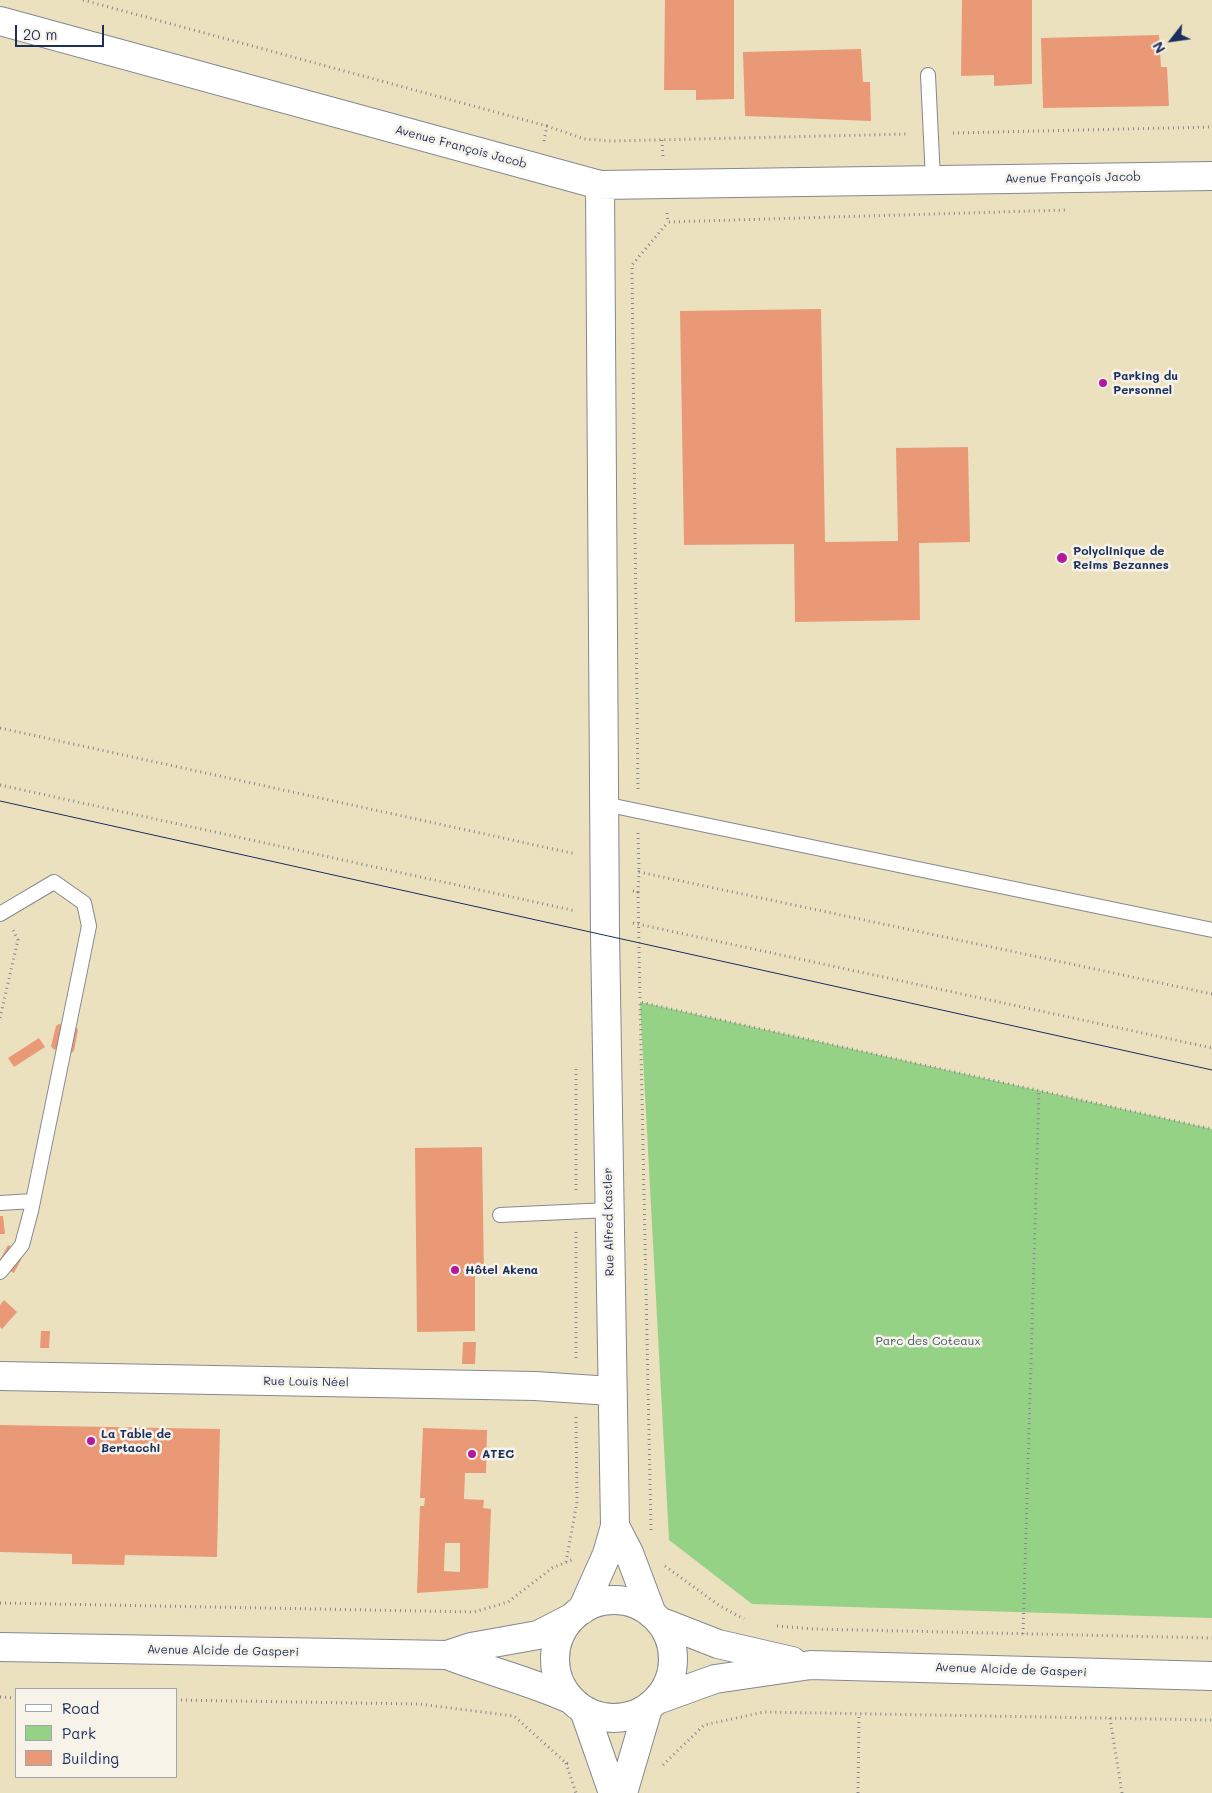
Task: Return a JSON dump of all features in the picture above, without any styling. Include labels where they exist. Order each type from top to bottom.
[{"type":"street","name":"Avenue François Jacob","points":[[0,21],[600,185],[1212,176]]},
{"type":"street","name":"Rue Alfred Kastler","points":[[578,1613],[607,1554],[615,1526],[611,1391],[605,917],[600,185]]},
{"type":"street","name":"Rue Louis Néel","points":[[0,1376],[611,1391]]},
{"type":"street","name":"Rue Alfred Kastler","points":[[615,1526],[629,1554],[655,1618]]},
{"type":"street","points":[[577,1705],[599,1717],[616,1719],[633,1716],[652,1704],[669,1682],[673,1661],[669,1640],[655,1618],[639,1606],[610,1600],[595,1603],[578,1613],[560,1635],[555,1657],[559,1680],[577,1705],[614,1793]]},
{"type":"street","name":"Avenue Alcide de Gasperi","points":[[0,1647],[447,1655],[471,1647],[538,1635],[578,1613]]},
{"type":"street","name":"Avenue Alcide de Gasperi","points":[[655,1618],[718,1644],[811,1665]]},
{"type":"street","name":"Avenue Alcide de Gasperi","points":[[447,1655],[478,1667],[540,1686],[577,1705]]},
{"type":"street","name":"Avenue Alcide de Gasperi","points":[[652,1704],[715,1679],[811,1665],[1212,1676]]},
{"type":"street","points":[[624,1793],[652,1704]]},
{"type":"lane","points":[[928,75],[933,180]]},
{"type":"lane","points":[[604,804],[1212,930]]},
{"type":"lane","points":[[0,1272],[22,1245],[33,1201],[89,926],[84,903],[54,882],[3,912]]},
{"type":"lane","points":[[0,1203],[33,1201]]},
{"type":"lane","points":[[500,1215],[609,1210]]},
{"type":"path","points":[[83,0],[548,126],[584,139],[612,141],[1212,127]]},
{"type":"path","points":[[538,168],[548,126]]},
{"type":"path","points":[[639,872],[632,265],[668,222],[664,184]]},
{"type":"path","points":[[668,222],[1074,209]]},
{"type":"path","points":[[638,892],[651,1537]]},
{"type":"path","points":[[576,901],[576,919]]},
{"type":"path","points":[[0,1018],[18,940],[3,912]]},
{"type":"path","points":[[640,1002],[1212,1129]]},
{"type":"path","points":[[566,1563],[577,1502],[576,1067]]},
{"type":"path","points":[[1023,1634],[1039,1091]]},
{"type":"path","points":[[0,1697],[15,1698]]},
{"type":"path","points":[[858,1793],[859,1713]]},
{"type":"path","points":[[1110,1718],[1122,1793]]},
{"type":"path","points":[[566,1763],[576,1793]]},
{"type":"green space","name":"Parc des Coteaux","points":[[640,1002],[1212,1129],[1212,1618],[752,1604],[669,1540]]},
{"type":"building","points":[[665,0],[734,0],[734,99],[696,100],[696,90],[664,90]]},
{"type":"building","points":[[962,0],[1032,0],[1032,84],[994,86],[994,75],[961,76]]},
{"type":"building","points":[[1159,35],[1161,67],[1167,67],[1169,106],[1043,108],[1041,38]]},
{"type":"building","points":[[861,49],[863,82],[870,82],[871,121],[745,116],[743,52]]},
{"type":"building","points":[[821,309],[825,542],[898,541],[896,448],[968,447],[970,542],[919,543],[920,620],[795,622],[794,544],[684,545],[680,311]]},
{"type":"building","points":[[59,1024],[77,1028],[78,1030],[74,1051],[71,1053],[53,1049],[51,1046],[56,1026]]},
{"type":"building","points":[[39,1038],[45,1047],[14,1067],[8,1058]]},
{"type":"building","points":[[482,1147],[484,1273],[475,1273],[475,1331],[417,1332],[415,1148]]},
{"type":"building","points":[[0,1216],[3,1216],[5,1234],[0,1234]]},
{"type":"building","points":[[8,1245],[24,1254],[14,1273],[0,1266],[0,1260]]},
{"type":"building","points":[[4,1300],[17,1312],[2,1329],[0,1327],[0,1305]]},
{"type":"building","points":[[41,1331],[50,1331],[49,1348],[40,1348]]},
{"type":"building","points":[[463,1342],[476,1342],[475,1364],[462,1364]]},
{"type":"building","points":[[0,1425],[220,1429],[217,1557],[125,1555],[124,1565],[72,1564],[72,1554],[0,1552]]},
{"type":"building","points":[[423,1428],[487,1430],[486,1473],[465,1473],[464,1499],[484,1500],[483,1508],[491,1509],[488,1588],[417,1593],[420,1506],[424,1506],[425,1498],[420,1498]],"holes":[[[445,1543],[460,1543],[460,1572],[444,1571]]]},
{"type":"tram line","points":[[0,801],[1212,1070]]},
{"type":"place","name":"Parking du Personnel","points":[[1103,383]]},
{"type":"place","name":"Polyclinique de Reims Bezannes","points":[[1062,558]]},
{"type":"place","name":"Hôtel Akena","points":[[455,1270]]},
{"type":"place","name":"La Table de Bertacchi","points":[[91,1441]]},
{"type":"place","name":"ATEC","points":[[472,1454]]}]
